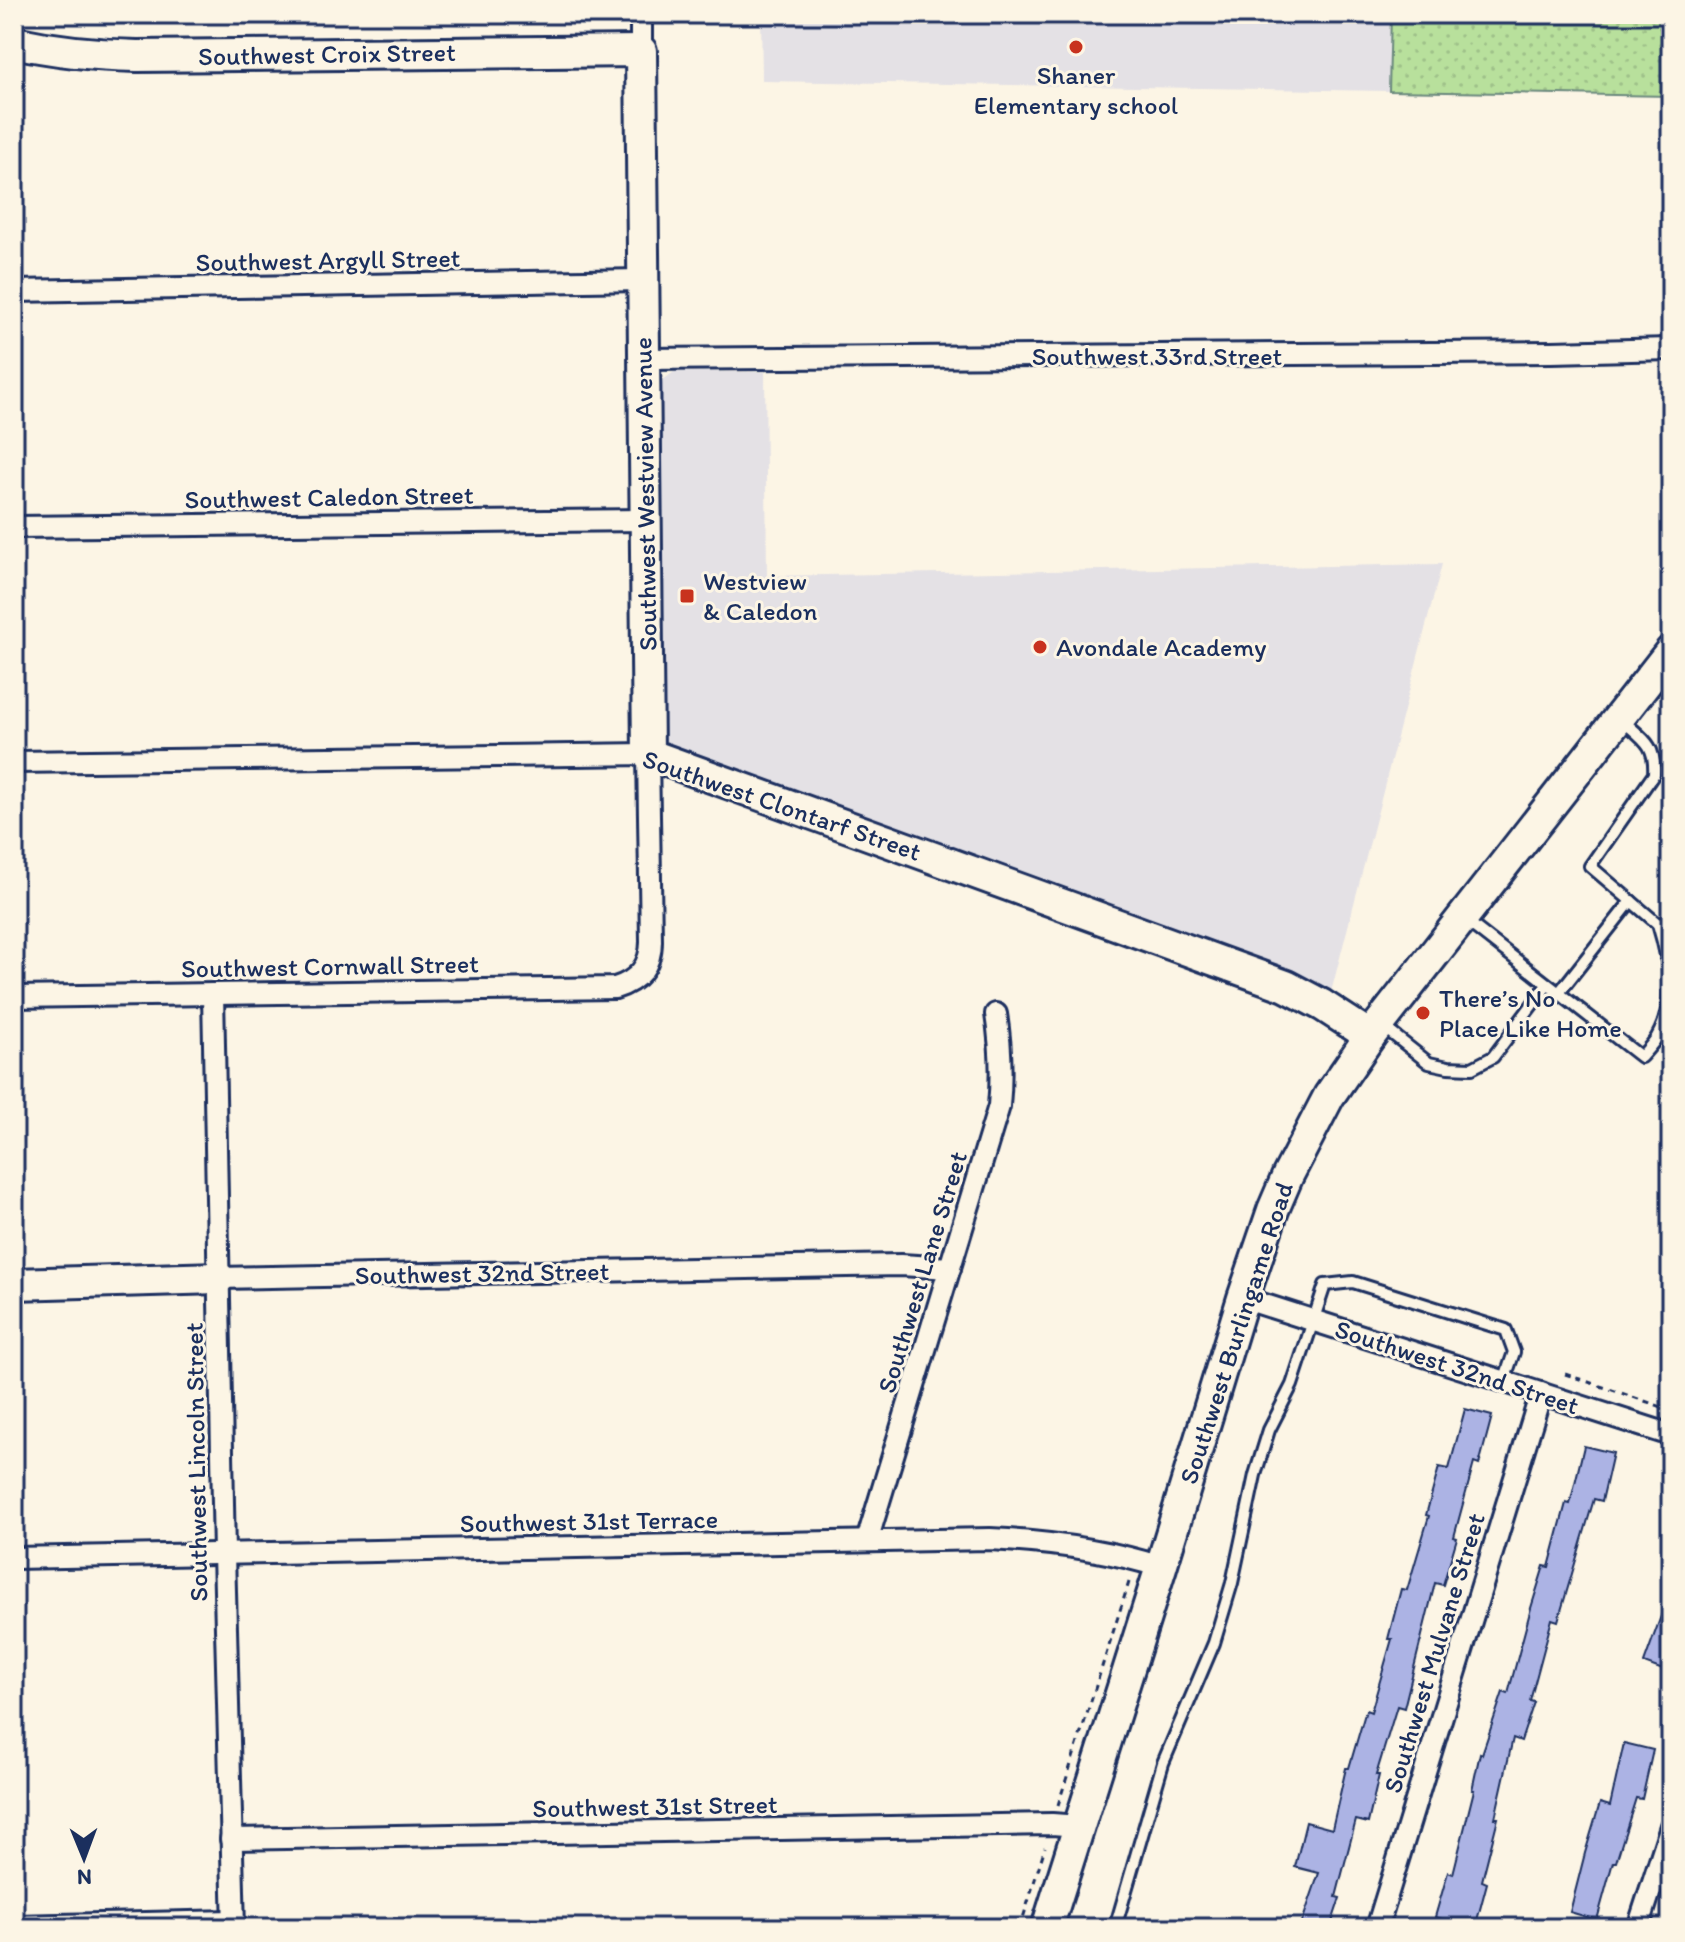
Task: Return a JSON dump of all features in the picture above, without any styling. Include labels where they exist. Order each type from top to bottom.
[{"type":"street","name":"Southwest Westview Avenue","points":[[641,14],[651,950],[642,972]]},
{"type":"street","name":"Southwest Croix Street","points":[[14,42],[44,49],[123,56],[641,51]]},
{"type":"street","name":"Southwest Argyll Street","points":[[14,291],[642,280]]},
{"type":"street","name":"Southwest 33rd Street","points":[[643,359],[1520,353],[1671,349]]},
{"type":"street","name":"Southwest Caledon Street","points":[[14,527],[645,520]]},
{"type":"street","name":"Southwest Burlingame Road","points":[[1047,1928],[1068,1817],[1161,1567],[1243,1298],[1288,1175],[1329,1096],[1374,1030],[1670,653]]},
{"type":"street","name":"Southwest Clontarf Street","points":[[14,762],[648,754],[1286,986],[1374,1030]]},
{"type":"street","name":"Southwest Cornwall Street","points":[[14,997],[615,988],[627,984],[642,972]]},
{"type":"street","name":"Southwest Lincoln Street","points":[[213,994],[234,1925]]},
{"type":"street","name":"Southwest Lane Street","points":[[867,1541],[999,1106],[1002,1072],[996,1014]]},
{"type":"street","name":"Southwest 32nd Street","points":[[14,1284],[885,1266],[950,1268]]},
{"type":"street","name":"Southwest 32nd Street","points":[[1243,1298],[1671,1435]]},
{"type":"street","name":"Southwest Mulvane Street","points":[[1377,1928],[1541,1393]]},
{"type":"street","name":"Southwest 31st Terrace","points":[[14,1558],[990,1539],[1036,1541],[1114,1554],[1161,1567]]},
{"type":"street","name":"Southwest 31st Street","points":[[231,1839],[1052,1824],[1068,1817]]},
{"type":"street","points":[[1638,1928],[1671,1826]]},
{"type":"street","points":[[14,1926],[234,1925]]},
{"type":"lane","points":[[1462,918],[1641,1057],[1657,1037],[1667,1010],[1671,981],[1658,924],[1590,866],[1654,774],[1655,758],[1650,745],[1619,718]]},
{"type":"lane","points":[[1558,994],[1631,901]]},
{"type":"lane","points":[[1658,924],[1671,921]]},
{"type":"lane","points":[[1374,1030],[1429,1063],[1472,1068],[1493,1057],[1547,985]]},
{"type":"lane","points":[[1115,1928],[1163,1763],[1214,1643],[1232,1583],[1255,1475],[1269,1430],[1292,1385],[1325,1285],[1353,1282],[1506,1330],[1514,1352],[1504,1381]]},
{"type":"path","points":[[1565,1374],[1671,1410]]},
{"type":"path","points":[[1068,1817],[1130,1578]]},
{"type":"path","points":[[1020,1928],[1045,1847]]},
{"type":"shaded area","name":"Shaner Elementary school","points":[[761,14],[1391,14],[1389,91],[762,81]]},
{"type":"shaded area","name":"Avondale Academy","points":[[674,372],[765,372],[767,576],[1442,564],[1330,996],[1306,977],[672,748],[664,738],[662,718],[656,398],[663,380]]},
{"type":"green space","points":[[1391,14],[1671,14],[1671,96],[1389,91]]},
{"type":"building","points":[[1465,1409],[1492,1416],[1479,1465],[1474,1463],[1443,1585],[1435,1583],[1404,1708],[1397,1706],[1376,1775],[1379,1775],[1368,1823],[1356,1820],[1336,1897],[1340,1898],[1330,1928],[1300,1928],[1319,1873],[1295,1867],[1306,1822],[1332,1829],[1346,1768],[1349,1768],[1366,1710],[1371,1712],[1392,1639],[1388,1639],[1401,1589],[1407,1590],[1429,1516],[1426,1515],[1439,1467],[1449,1469]]},
{"type":"building","points":[[1584,1446],[1613,1453],[1602,1501],[1594,1499],[1558,1621],[1552,1619],[1530,1701],[1534,1702],[1521,1741],[1513,1738],[1482,1881],[1487,1883],[1475,1928],[1435,1917],[1448,1872],[1453,1874],[1480,1753],[1503,1692],[1508,1694],[1544,1566],[1549,1567],[1566,1503],[1570,1504]]},
{"type":"building","points":[[1671,1594],[1671,1673],[1644,1663]]},
{"type":"building","points":[[1624,1743],[1653,1750],[1642,1799],[1636,1798],[1616,1862],[1613,1862],[1597,1920],[1570,1912],[1600,1803],[1610,1806]]},
{"type":"place","name":"Shaner Elementary school","points":[[1076,47]]},
{"type":"place","name":"Westview & Caledon","points":[[687,596]]},
{"type":"place","name":"Avondale Academy","points":[[1040,647]]},
{"type":"place","name":"There’s No Place Like Home","points":[[1423,1013]]}]
